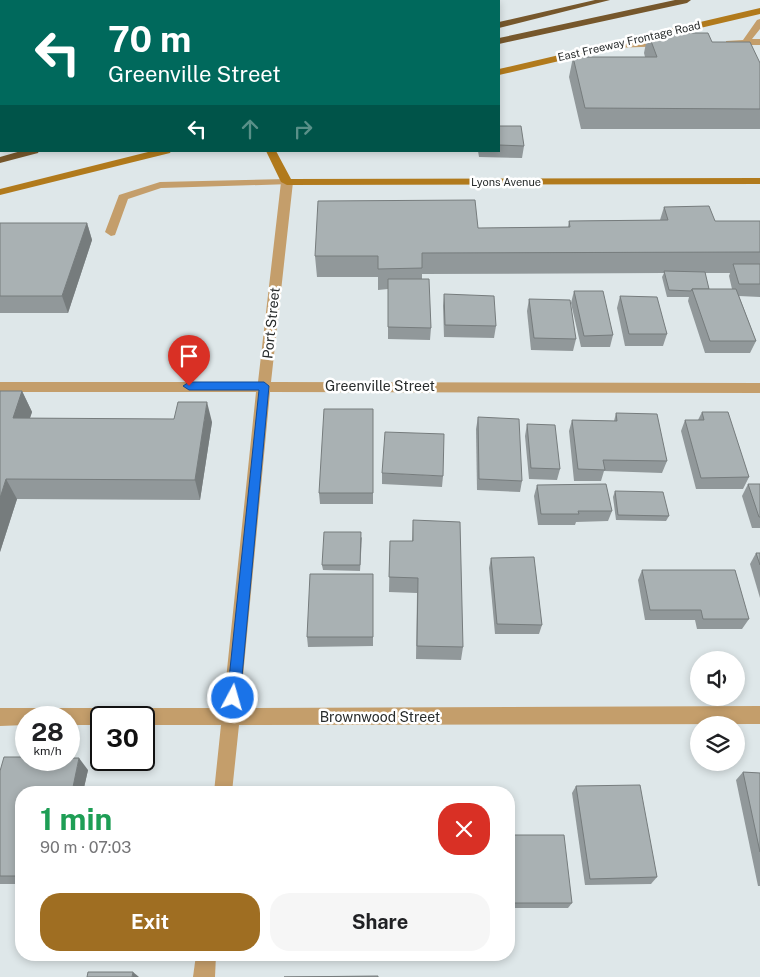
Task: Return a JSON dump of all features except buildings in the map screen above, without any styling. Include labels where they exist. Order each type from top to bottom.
[{"type":"highway","points":[[500,25],[606,0]]},
{"type":"highway","points":[[500,41],[687,0]]},
{"type":"highway","points":[[0,160],[30,152]]},
{"type":"main road","name":"East Freeway Frontage Road","points":[[500,72],[613,44],[760,12]]},
{"type":"main road","points":[[0,192],[162,152]]},
{"type":"main road","points":[[272,152],[287,182]]},
{"type":"main road","name":"Lyons Avenue","points":[[287,182],[760,181]]},
{"type":"street","points":[[748,46],[760,22],[749,14]]},
{"type":"street","points":[[719,43],[748,46],[760,42]]},
{"type":"street","points":[[613,44],[672,44]]},
{"type":"street","points":[[111,232],[123,197],[160,185],[287,182]]},
{"type":"street","name":"Port Street","points":[[224,786],[264,386],[287,182]]},
{"type":"street","name":"Greenville Street","points":[[0,387],[760,388]]},
{"type":"street","name":"Brownwood Street","points":[[0,717],[760,715]]},
{"type":"street","points":[[204,977],[205,961]]},
{"type":"route","points":[[189,386],[264,386],[233,698]]}]
